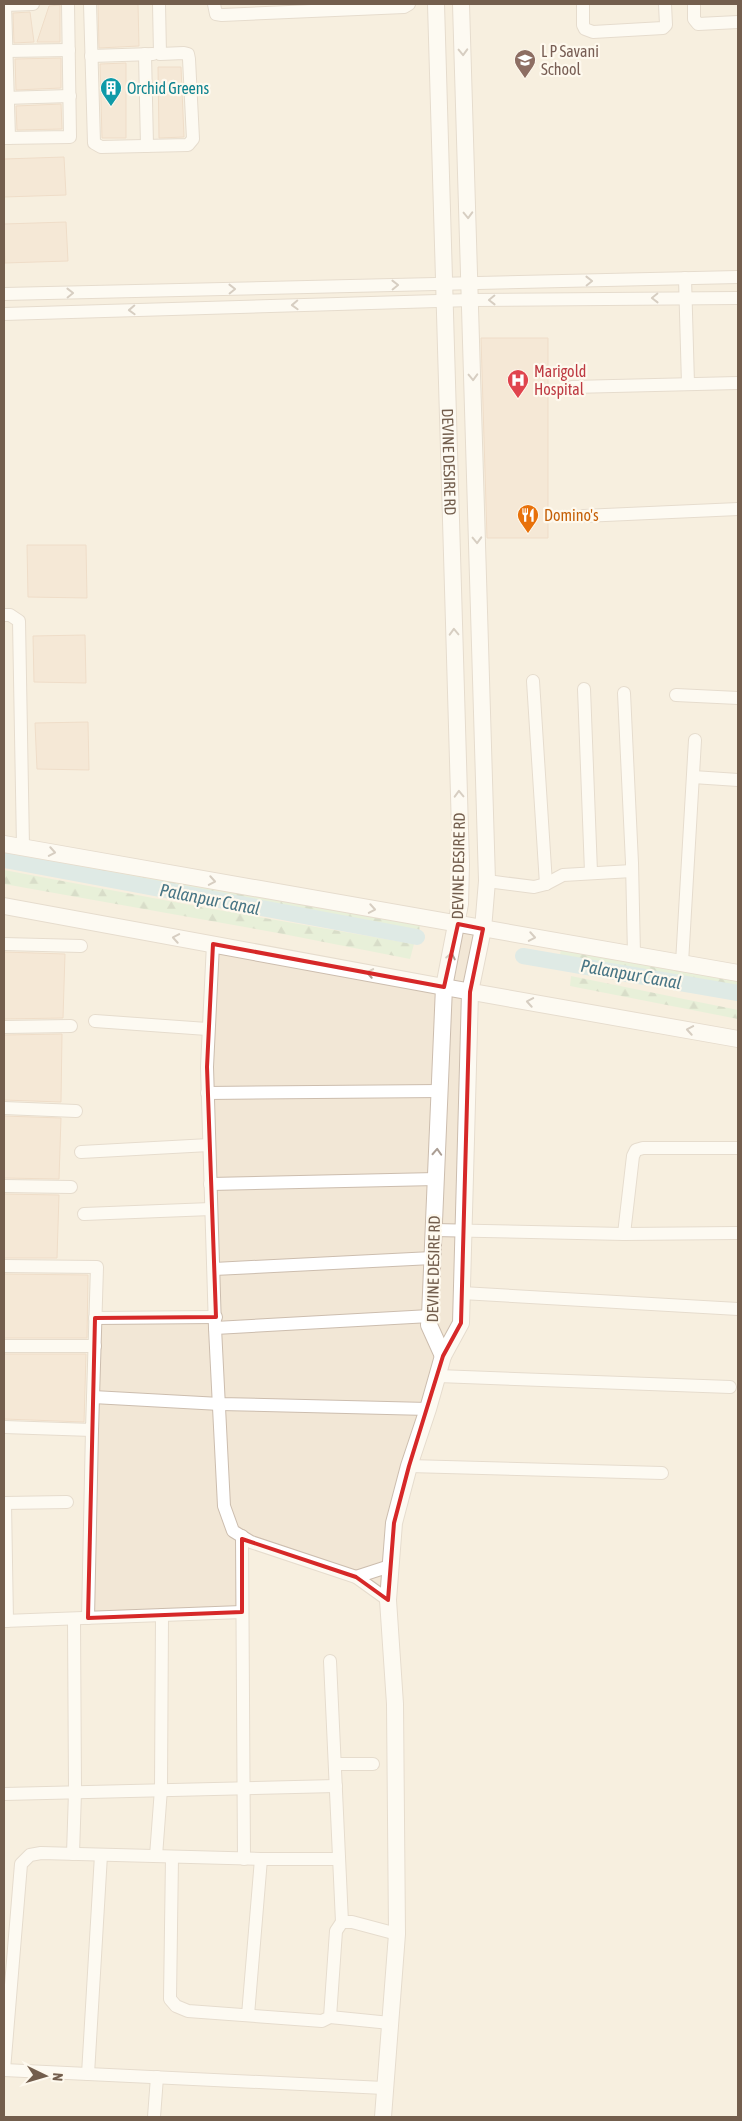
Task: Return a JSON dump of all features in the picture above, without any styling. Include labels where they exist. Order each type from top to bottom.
[{"type":"street","points":[[33,4],[5,4],[6,138],[70,137],[68,4]]},
{"type":"street","points":[[90,4],[91,56],[94,143],[101,148],[188,145],[193,139],[188,54],[91,56]]},
{"type":"street","points":[[159,4],[160,54]]},
{"type":"street","points":[[214,4],[216,14],[222,15],[282,8],[404,7],[409,4]]},
{"type":"street","name":"DEVINE DESIRE RD","points":[[436,4],[461,864],[458,924],[444,987],[429,1325],[443,1356]]},
{"type":"street","name":"DEVINE DESIRE RD","points":[[443,1356],[461,1323],[470,992],[483,929],[487,881],[461,4]]},
{"type":"street","points":[[583,4],[583,25],[586,29],[593,32],[663,28],[666,25],[665,4]]},
{"type":"street","points":[[694,4],[694,19],[698,24],[738,22]]},
{"type":"street","points":[[5,47],[69,50]]},
{"type":"street","points":[[145,54],[147,146]]},
{"type":"street","points":[[6,98],[70,96]]},
{"type":"street","points":[[4,294],[738,276]]},
{"type":"street","points":[[685,278],[688,384]]},
{"type":"street","points":[[561,281],[562,300]]},
{"type":"street","points":[[317,287],[318,305]]},
{"type":"street","points":[[186,290],[186,308]]},
{"type":"street","points":[[48,293],[48,312]]},
{"type":"street","points":[[4,314],[471,300],[738,298]]},
{"type":"street","points":[[572,387],[738,383]]},
{"type":"street","points":[[583,516],[738,509]]},
{"type":"street","points":[[4,614],[10,615],[19,621],[22,847]]},
{"type":"street","points":[[533,681],[546,884]]},
{"type":"street","points":[[584,689],[591,872]]},
{"type":"street","points":[[624,693],[634,955]]},
{"type":"street","points":[[676,695],[738,698]]},
{"type":"street","points":[[682,963],[695,740]]},
{"type":"street","points":[[693,777],[738,780]]},
{"type":"street","points":[[4,844],[738,973]]},
{"type":"street","points":[[487,881],[534,887],[546,884],[563,875],[632,871]]},
{"type":"street","points":[[4,906],[470,992],[738,1039]]},
{"type":"street","points":[[4,944],[81,946]]},
{"type":"street","points":[[212,944],[207,1028],[209,1146],[224,1506],[233,1531],[251,1542],[356,1577],[388,1600]]},
{"type":"street","points":[[95,1021],[207,1028]]},
{"type":"street","points":[[4,1027],[71,1026]]},
{"type":"street","points":[[208,1093],[440,1091]]},
{"type":"street","points":[[4,1108],[76,1111]]},
{"type":"street","points":[[81,1152],[209,1146]]},
{"type":"street","points":[[624,1234],[633,1156],[636,1150],[643,1148],[738,1148]]},
{"type":"street","points":[[210,1184],[436,1180]]},
{"type":"street","points":[[4,1186],[71,1188]]},
{"type":"street","points":[[84,1214],[211,1209]]},
{"type":"street","points":[[433,1230],[624,1234],[738,1233]]},
{"type":"street","points":[[214,1269],[432,1258]]},
{"type":"street","points":[[4,1266],[97,1267],[88,1618]]},
{"type":"street","points":[[462,1293],[738,1309]]},
{"type":"street","points":[[95,1318],[216,1323],[430,1316]]},
{"type":"street","points":[[4,1346],[95,1346]]},
{"type":"street","points":[[383,2117],[398,1934],[395,1820],[395,1704],[388,1600],[390,1566],[394,1523],[408,1466],[428,1409],[443,1356]]},
{"type":"street","points":[[438,1376],[730,1388]]},
{"type":"street","points":[[94,1397],[220,1404],[428,1409]]},
{"type":"street","points":[[4,1427],[92,1430]]},
{"type":"street","points":[[408,1466],[662,1473]]},
{"type":"street","points":[[67,1502],[4,1503],[6,1621],[242,1612]]},
{"type":"street","points":[[242,1536],[242,1787],[244,1859]]},
{"type":"street","points":[[356,1577],[390,1566]]},
{"type":"street","points":[[156,1856],[161,1789],[162,1615]]},
{"type":"street","points":[[73,1854],[75,1792],[74,1618]]},
{"type":"street","points":[[330,1661],[342,1922],[336,1931],[330,2017]]},
{"type":"street","points":[[335,1764],[373,1764]]},
{"type":"street","points":[[4,1794],[336,1786]]},
{"type":"street","points":[[339,1859],[244,1859],[41,1853],[30,1855],[21,1864],[4,2070],[384,2088]]},
{"type":"street","points":[[88,2074],[101,1855]]},
{"type":"street","points":[[172,1857],[170,1999],[176,2006],[188,2010],[322,2021],[330,2017],[390,2023]]},
{"type":"street","points":[[248,2015],[260,1859]]},
{"type":"street","points":[[342,1922],[352,1922],[398,1934]]},
{"type":"street","points":[[154,2117],[157,2077]]},
{"type":"highlighted area","points":[[458,924],[483,929],[470,992],[461,1323],[443,1356],[409,1466],[394,1523],[388,1600],[356,1577],[242,1539],[242,1612],[88,1618],[95,1318],[216,1317],[207,1067],[213,944],[444,987]]},
{"type":"shaded area","points":[[4,4],[738,4],[738,2117],[4,2117]]},
{"type":"green space","points":[[4,849],[420,925],[419,932],[287,905],[4,854]]},
{"type":"green space","points":[[4,870],[414,944],[410,959],[278,933],[4,884]]},
{"type":"green space","points":[[561,948],[738,978],[738,988],[560,955]]},
{"type":"green space","points":[[571,976],[738,1010],[738,1019],[570,986]]},
{"type":"building","name":"Orchid Greens","points":[[98,4],[138,4],[139,46],[99,48]]},
{"type":"building","points":[[60,5],[60,42],[37,42],[49,6]]},
{"type":"building","points":[[30,12],[34,42],[14,43],[13,13]]},
{"type":"building","points":[[61,58],[61,88],[16,90],[15,59]]},
{"type":"building","name":"Orchid Greens","points":[[126,63],[126,138],[102,138],[100,64]]},
{"type":"building","name":"Orchid Greens","points":[[158,67],[181,67],[184,137],[159,138]]},
{"type":"building","points":[[61,104],[62,129],[17,130],[16,106]]},
{"type":"building","points":[[64,157],[66,195],[4,197],[4,159]]},
{"type":"building","points":[[66,222],[68,261],[5,263],[4,224]]},
{"type":"building","points":[[481,338],[548,338],[548,538],[487,538]]},
{"type":"building","points":[[27,545],[86,545],[87,598],[28,597]]},
{"type":"building","points":[[85,635],[86,683],[34,682],[33,636]]},
{"type":"building","points":[[88,722],[89,770],[37,769],[35,723]]},
{"type":"building","points":[[4,952],[65,954],[63,1018],[4,1019]]},
{"type":"building","points":[[62,1034],[61,1102],[4,1100],[4,1035]]},
{"type":"building","points":[[4,1116],[61,1118],[59,1179],[4,1178]]},
{"type":"building","points":[[4,1194],[59,1195],[57,1258],[4,1258]]},
{"type":"building","points":[[4,1274],[88,1275],[87,1338],[4,1338]]},
{"type":"building","points":[[4,1354],[86,1354],[84,1422],[4,1419]]},
{"type":"waterway","name":"Palanpur Canal","points":[[4,860],[417,937]]},
{"type":"waterway","name":"Palanpur Canal","points":[[523,956],[738,993]]},
{"type":"place","name":"L P Savani School","points":[[525,79]]},
{"type":"place","name":"Orchid Greens","points":[[111,107]]},
{"type":"place","name":"Marigold Hospital","points":[[518,399]]},
{"type":"place","name":"Domino's","points":[[528,534]]}]
